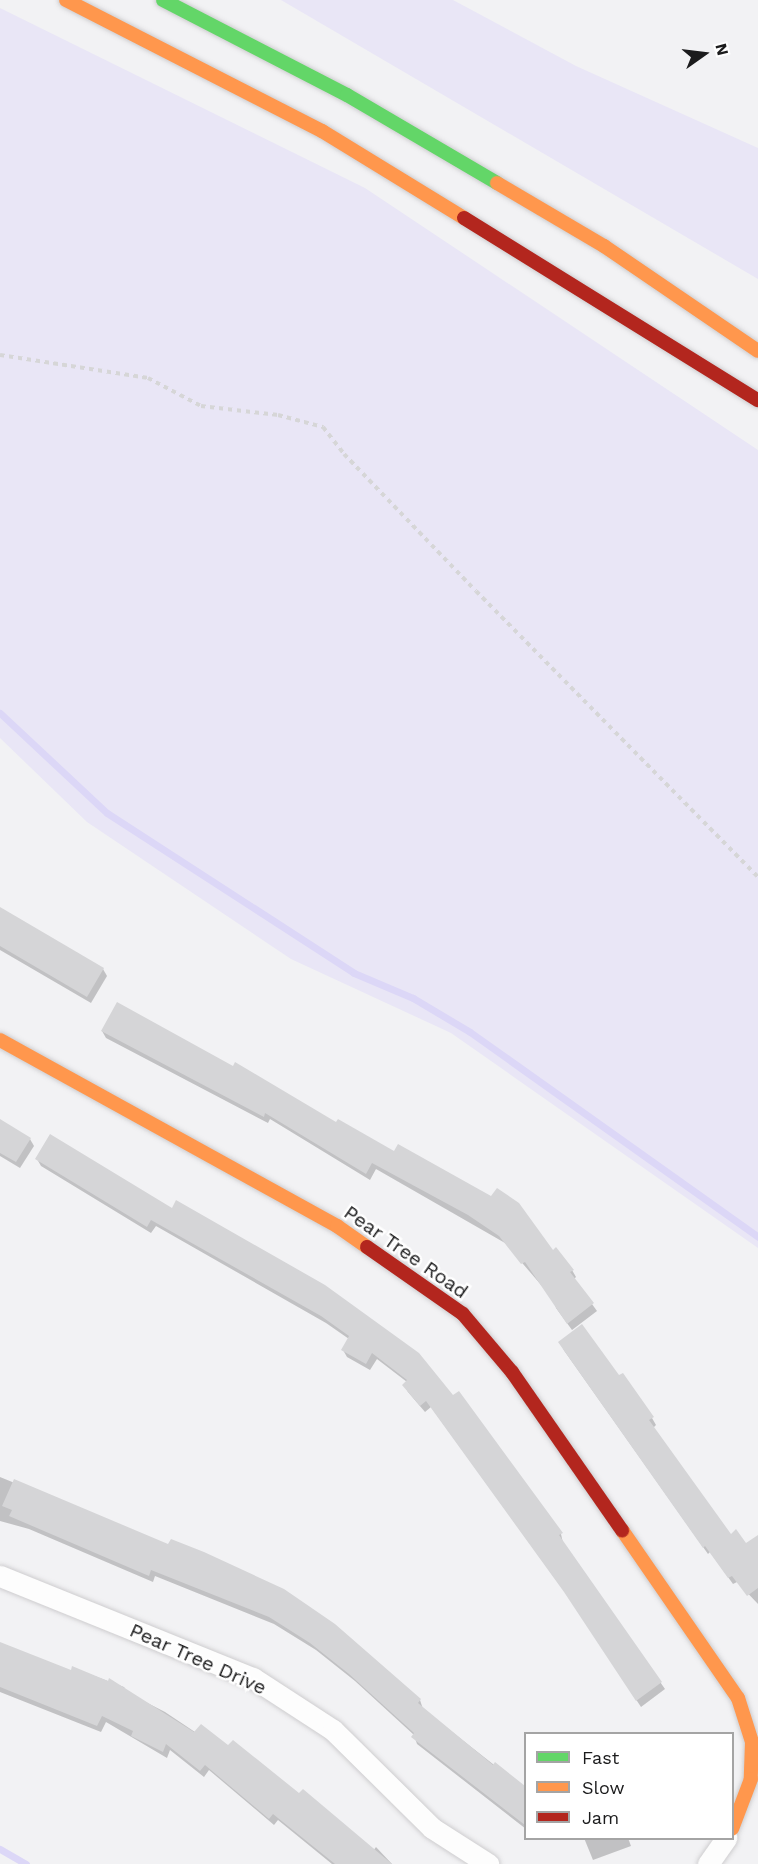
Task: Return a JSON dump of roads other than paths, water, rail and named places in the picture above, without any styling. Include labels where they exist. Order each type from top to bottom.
[{"type":"main road","points":[[66,0],[322,131],[758,400]]},
{"type":"main road","points":[[163,0],[347,95],[604,246],[758,351]]},
{"type":"main road","name":"Pear Tree Road","points":[[0,1040],[337,1226],[463,1314],[512,1372],[738,1698],[755,1743]]},
{"type":"main road","points":[[734,1824],[751,1779],[755,1743]]},
{"type":"street","name":"Pear Tree Drive","points":[[0,1575],[253,1678],[333,1730],[432,1828],[488,1864]]},
{"type":"street","points":[[708,1864],[725,1840]]},
{"type":"waterway","points":[[0,713],[107,813],[354,973],[413,998],[470,1032],[758,1237]]},
{"type":"waterway","points":[[0,1849],[26,1864]]}]
